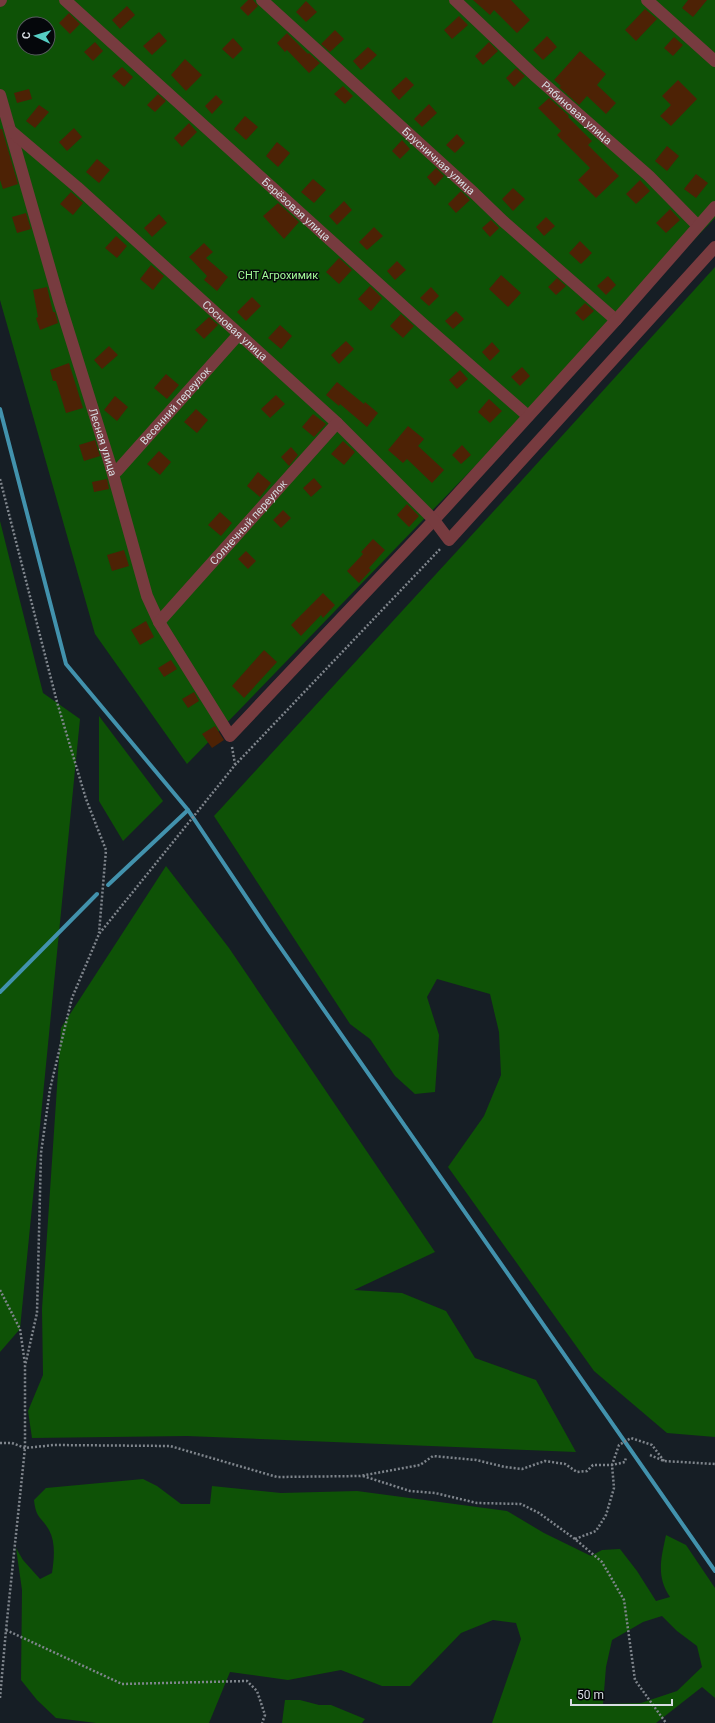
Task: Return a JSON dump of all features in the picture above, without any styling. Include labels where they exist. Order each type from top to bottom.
[{"type":"street","name":"Берёзовая улица","points":[[65,0],[423,324],[528,416]]},
{"type":"street","name":"Брусничная улица","points":[[262,0],[503,221],[616,320]]},
{"type":"street","name":"Рябиновая улица","points":[[455,0],[534,75],[649,176],[698,226]]},
{"type":"street","points":[[647,0],[715,61]]},
{"type":"street","name":"Лесная улица","points":[[0,95],[60,304],[111,467],[147,596],[159,622],[230,736]]},
{"type":"street","name":"Сосновая улица","points":[[11,131],[78,187],[337,423],[434,520],[449,540]]},
{"type":"street","points":[[230,736],[434,520],[616,320],[715,207]]},
{"type":"street","points":[[449,540],[715,247]]},
{"type":"street","name":"Весенний переулок","points":[[111,467],[117,471],[239,334]]},
{"type":"street","name":"Солнечный переулок","points":[[159,622],[337,423]]},
{"type":"path","points":[[0,479],[56,702],[86,799],[106,850],[99,934]]},
{"type":"path","points":[[25,1366],[37,1313],[41,1153],[50,1089],[72,998],[99,934],[235,765],[449,540]]},
{"type":"path","points":[[230,736],[235,765]]},
{"type":"path","points":[[0,1290],[20,1329],[25,1366],[25,1448],[0,1698]]},
{"type":"path","points":[[575,1539],[596,1531],[606,1515],[614,1488],[612,1465],[619,1445],[631,1438],[652,1445],[664,1461]]},
{"type":"path","points":[[0,1443],[12,1443],[25,1448],[54,1445],[170,1446],[277,1477],[360,1476],[420,1466],[433,1456],[476,1460],[505,1468],[522,1469],[545,1461],[565,1464],[577,1472],[587,1471],[593,1465],[612,1465],[625,1462],[626,1457]]},
{"type":"path","points":[[650,1455],[664,1461],[715,1464]]},
{"type":"path","points":[[360,1476],[410,1491],[435,1493],[477,1503],[521,1504],[539,1513],[575,1539],[602,1562],[624,1600],[635,1680],[666,1723]]},
{"type":"path","points":[[6,1630],[122,1684],[247,1681],[257,1691],[265,1715],[262,1723]]},
{"type":"green space","name":"СНТ Агрохимик","points":[[0,0],[715,0],[715,218],[187,764],[95,634],[0,300]]},
{"type":"green space","points":[[715,267],[715,1437],[667,1433],[594,1371],[448,1167],[484,1116],[501,1075],[499,1032],[490,994],[437,979],[427,997],[439,1035],[435,1092],[415,1094],[395,1076],[370,1039],[350,1024],[214,816]]},
{"type":"green space","points":[[0,521],[43,693],[80,719],[20,1329],[0,1352]]},
{"type":"green space","points":[[99,716],[163,801],[123,841],[99,801]]},
{"type":"green space","points":[[166,866],[229,948],[435,1252],[354,1290],[402,1293],[446,1311],[475,1358],[536,1380],[576,1452],[187,1436],[32,1438],[28,1411],[43,1375],[42,1309],[61,1028]]},
{"type":"green space","points":[[143,1479],[157,1486],[181,1504],[210,1504],[212,1486],[281,1493],[357,1491],[507,1511],[544,1533],[591,1556],[602,1550],[620,1549],[637,1571],[656,1601],[670,1597],[661,1574],[661,1560],[666,1535],[686,1545],[715,1588],[715,1698],[702,1687],[656,1723],[492,1723],[521,1639],[516,1623],[493,1620],[461,1633],[410,1686],[382,1686],[341,1670],[288,1680],[230,1672],[209,1723],[96,1723],[56,1718],[37,1700],[21,1680],[22,1590],[16,1548],[23,1560],[40,1579],[52,1573],[54,1557],[53,1540],[49,1530],[36,1511],[34,1500],[46,1488]],"holes":[[[662,1616],[677,1631],[697,1646],[702,1667],[677,1691],[641,1703],[603,1704],[606,1667],[612,1640],[643,1622]]]},
{"type":"green space","points":[[285,1700],[300,1700],[319,1705],[331,1705],[365,1719],[362,1723],[282,1723]]},
{"type":"building","points":[[248,0],[253,0],[258,6],[248,16],[240,8]]},
{"type":"building","points":[[473,0],[511,0],[530,20],[517,33],[494,10],[490,15]]},
{"type":"building","points":[[688,0],[707,0],[693,17],[682,8]]},
{"type":"building","points":[[306,1],[317,12],[306,22],[296,12]]},
{"type":"building","points":[[127,6],[135,15],[120,29],[112,20]]},
{"type":"building","points":[[645,9],[657,19],[636,41],[625,30]]},
{"type":"building","points":[[69,13],[80,24],[70,34],[59,23]]},
{"type":"building","points":[[459,16],[468,25],[452,39],[444,30]]},
{"type":"building","points":[[335,30],[344,39],[330,52],[321,44]]},
{"type":"building","points":[[159,32],[167,41],[152,55],[143,46]]},
{"type":"building","points":[[287,33],[308,54],[309,53],[320,63],[309,73],[287,50],[285,52],[277,43]]},
{"type":"building","points":[[547,36],[557,47],[543,60],[533,50]]},
{"type":"building","points":[[674,37],[683,45],[673,56],[664,48]]},
{"type":"building","points":[[233,38],[243,49],[233,59],[222,49]]},
{"type":"building","points":[[95,42],[103,51],[93,61],[84,52]]},
{"type":"building","points":[[489,42],[498,51],[483,65],[475,56]]},
{"type":"building","points":[[368,47],[377,55],[361,70],[353,61]]},
{"type":"building","points":[[580,51],[606,74],[597,85],[616,103],[606,114],[587,96],[579,105],[559,87],[561,86],[554,80]]},
{"type":"building","points":[[185,59],[202,75],[186,91],[171,75]]},
{"type":"building","points":[[122,67],[133,77],[124,87],[112,76]]},
{"type":"building","points":[[516,68],[525,76],[514,87],[506,78]]},
{"type":"building","points":[[406,77],[414,85],[399,100],[391,91]]},
{"type":"building","points":[[678,80],[697,99],[671,126],[660,116],[671,105],[662,96]]},
{"type":"building","points":[[343,86],[353,96],[345,104],[334,94]]},
{"type":"building","points":[[29,89],[32,99],[17,103],[14,93]]},
{"type":"building","points":[[158,94],[166,101],[155,112],[147,105]]},
{"type":"building","points":[[216,95],[223,102],[212,114],[205,106]]},
{"type":"building","points":[[549,98],[569,116],[568,117],[592,141],[588,145],[619,176],[596,198],[578,180],[590,168],[557,135],[561,131],[538,108]]},
{"type":"building","points":[[429,104],[437,113],[422,127],[414,119]]},
{"type":"building","points":[[39,105],[49,112],[35,128],[26,121]]},
{"type":"building","points":[[245,116],[258,127],[246,140],[234,129]]},
{"type":"building","points":[[189,123],[197,132],[182,147],[174,138]]},
{"type":"building","points":[[74,128],[82,137],[67,151],[59,142]]},
{"type":"building","points":[[0,129],[2,129],[18,184],[3,189],[0,180]]},
{"type":"building","points":[[457,134],[465,143],[455,153],[446,145]]},
{"type":"building","points":[[402,140],[410,149],[400,159],[392,151]]},
{"type":"building","points":[[277,142],[290,153],[278,167],[266,156]]},
{"type":"building","points":[[667,146],[679,156],[667,171],[655,161]]},
{"type":"building","points":[[97,159],[110,170],[99,183],[86,172]]},
{"type":"building","points":[[436,168],[444,176],[435,186],[427,177]]},
{"type":"building","points":[[696,174],[708,183],[696,198],[684,189]]},
{"type":"building","points":[[313,179],[326,190],[314,203],[301,192]]},
{"type":"building","points":[[640,180],[650,191],[636,204],[626,194]]},
{"type":"building","points":[[513,188],[525,199],[513,211],[502,199]]},
{"type":"building","points":[[461,191],[470,200],[456,213],[448,204]]},
{"type":"building","points":[[71,192],[83,203],[73,215],[60,204]]},
{"type":"building","points":[[344,201],[352,210],[337,225],[329,216]]},
{"type":"building","points":[[278,203],[299,222],[284,239],[263,216]]},
{"type":"building","points":[[670,209],[680,220],[666,233],[656,223]]},
{"type":"building","points":[[26,213],[31,229],[17,233],[12,217]]},
{"type":"building","points":[[159,214],[167,223],[152,237],[144,228]]},
{"type":"building","points":[[546,217],[555,226],[544,236],[536,227]]},
{"type":"building","points":[[491,220],[499,228],[490,237],[482,228]]},
{"type":"building","points":[[374,227],[383,236],[367,250],[359,242]]},
{"type":"building","points":[[116,236],[127,246],[117,258],[105,248]]},
{"type":"building","points":[[580,241],[592,253],[581,264],[569,253]]},
{"type":"building","points":[[204,243],[213,252],[206,258],[228,277],[217,291],[204,280],[207,276],[189,257]]},
{"type":"building","points":[[339,258],[352,270],[339,284],[326,272]]},
{"type":"building","points":[[397,261],[406,270],[395,280],[387,271]]},
{"type":"building","points":[[151,265],[164,276],[153,290],[140,279]]},
{"type":"building","points":[[501,275],[521,293],[508,307],[489,289]]},
{"type":"building","points":[[608,276],[616,285],[606,295],[597,286]]},
{"type":"building","points":[[557,278],[566,286],[556,295],[548,287]]},
{"type":"building","points":[[370,286],[382,298],[371,311],[358,299]]},
{"type":"building","points":[[47,287],[53,312],[55,312],[58,323],[40,330],[36,318],[38,317],[33,290]]},
{"type":"building","points":[[431,287],[439,296],[429,306],[420,298]]},
{"type":"building","points":[[252,297],[261,306],[246,321],[237,312]]},
{"type":"building","points":[[585,303],[594,311],[583,321],[575,313]]},
{"type":"building","points":[[456,311],[464,319],[453,329],[445,321]]},
{"type":"building","points":[[401,314],[414,326],[403,338],[390,326]]},
{"type":"building","points":[[209,317],[218,325],[204,339],[195,330]]},
{"type":"building","points":[[280,325],[292,336],[281,349],[268,338]]},
{"type":"building","points":[[346,341],[354,349],[339,364],[331,355]]},
{"type":"building","points":[[492,342],[500,351],[490,361],[482,352]]},
{"type":"building","points":[[109,346],[118,355],[102,369],[94,360]]},
{"type":"building","points":[[69,363],[83,408],[66,413],[56,381],[53,381],[50,370]]},
{"type":"building","points":[[522,367],[530,376],[520,386],[511,377]]},
{"type":"building","points":[[460,370],[468,379],[457,389],[449,380]]},
{"type":"building","points":[[166,374],[179,385],[167,399],[154,388]]},
{"type":"building","points":[[337,382],[364,404],[365,402],[378,413],[367,427],[340,404],[339,406],[326,395]]},
{"type":"building","points":[[276,395],[285,404],[270,418],[261,409]]},
{"type":"building","points":[[115,396],[128,407],[117,421],[104,410]]},
{"type":"building","points":[[489,399],[502,411],[490,423],[478,412]]},
{"type":"building","points":[[196,409],[208,420],[197,433],[184,422]]},
{"type":"building","points":[[313,414],[326,424],[314,437],[302,427]]},
{"type":"building","points":[[408,426],[424,439],[418,446],[444,470],[432,483],[407,459],[403,463],[388,450]]},
{"type":"building","points":[[95,440],[100,456],[84,461],[79,445]]},
{"type":"building","points":[[343,441],[355,452],[344,465],[331,454]]},
{"type":"building","points":[[462,445],[471,455],[461,464],[452,455]]},
{"type":"building","points":[[291,447],[298,455],[289,466],[281,457]]},
{"type":"building","points":[[159,451],[171,462],[160,475],[147,464]]},
{"type":"building","points":[[258,472],[271,483],[260,497],[247,486]]},
{"type":"building","points":[[314,478],[322,487],[311,497],[303,488]]},
{"type":"building","points":[[107,479],[109,489],[94,492],[92,482]]},
{"type":"building","points":[[407,504],[419,516],[409,527],[397,515]]},
{"type":"building","points":[[283,510],[291,518],[281,528],[273,520]]},
{"type":"building","points":[[220,512],[232,523],[221,536],[208,525]]},
{"type":"building","points":[[373,539],[385,550],[369,568],[371,570],[359,583],[347,571],[363,554],[361,552]]},
{"type":"building","points":[[124,550],[129,566],[112,571],[107,555]]},
{"type":"building","points":[[246,551],[256,561],[248,569],[238,559]]},
{"type":"building","points":[[323,593],[335,605],[323,618],[321,615],[301,636],[291,625]]},
{"type":"building","points":[[146,621],[154,637],[140,645],[131,630]]},
{"type":"building","points":[[264,650],[277,662],[244,698],[232,686]]},
{"type":"building","points":[[171,660],[177,669],[164,677],[158,668]]},
{"type":"building","points":[[194,692],[199,701],[188,708],[182,699]]},
{"type":"building","points":[[215,726],[224,740],[212,748],[202,734]]},
{"type":"waterway","points":[[0,409],[66,664],[188,810],[269,931],[715,1571]]},
{"type":"waterway","points":[[108,885],[188,810]]},
{"type":"waterway","points":[[0,992],[97,894]]}]
